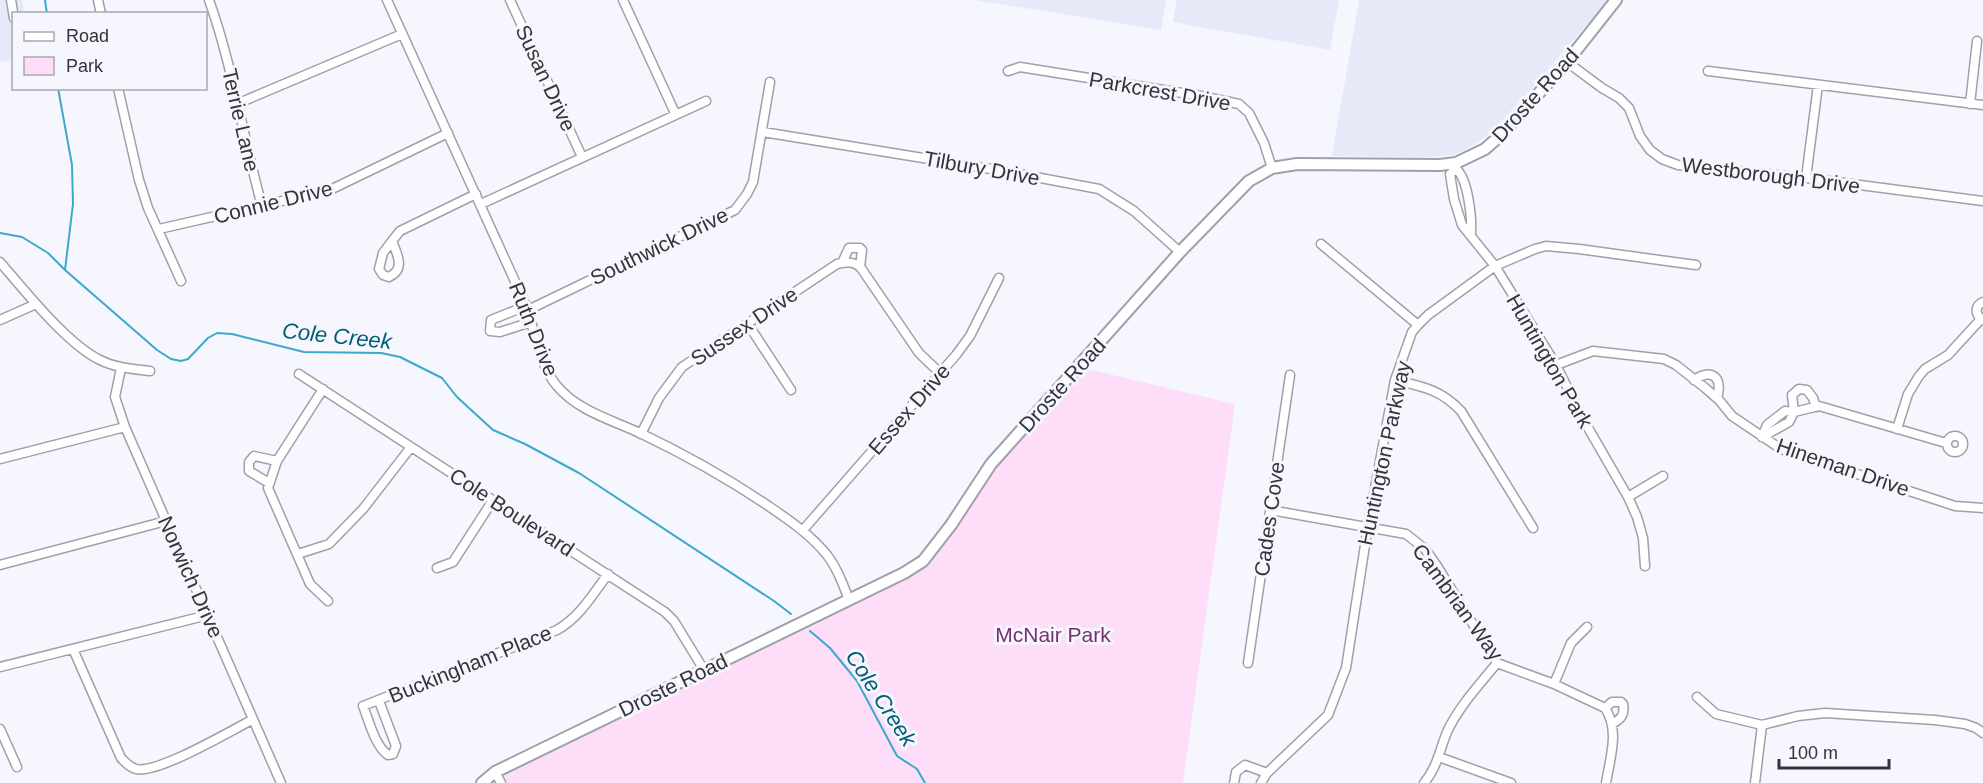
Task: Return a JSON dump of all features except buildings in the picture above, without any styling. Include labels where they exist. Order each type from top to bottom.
[{"type":"street","name":"Terrie Lane","points":[[209,0],[239,103],[248,155],[262,206]]},
{"type":"street","name":"Ruth Drive","points":[[387,0],[527,308],[541,355],[557,386],[576,402],[597,415],[641,434],[735,484],[803,530],[827,555],[842,581],[849,600]]},
{"type":"street","name":"Susan Drive","points":[[510,0],[582,157]]},
{"type":"street","points":[[623,0],[675,113]]},
{"type":"street","name":"Droste Road","points":[[482,783],[495,772],[904,573],[923,561],[951,525],[991,464],[1180,252],[1249,181],[1272,168],[1297,165],[1456,166],[1485,149],[1502,134],[1567,62],[1616,0]]},
{"type":"street","points":[[239,103],[402,34]]},
{"type":"street","points":[[1970,104],[1977,41]]},
{"type":"street","name":"Westborough Drive","points":[[1567,62],[1619,98],[1629,108],[1640,136],[1650,150],[1662,159],[1678,165],[1806,178],[1983,201]]},
{"type":"street","name":"Parkcrest Drive","points":[[1008,71],[1020,67],[1239,104],[1250,115],[1264,142],[1272,168]]},
{"type":"street","points":[[1708,71],[1983,105]]},
{"type":"street","name":"Southwick Drive","points":[[531,322],[500,332],[490,331],[491,320],[527,308],[735,210],[753,182],[770,82]]},
{"type":"street","points":[[1806,178],[1818,85]]},
{"type":"street","points":[[118,90],[139,180],[148,208],[181,280]]},
{"type":"street","points":[[481,204],[706,100]]},
{"type":"street","name":"Tilbury Drive","points":[[763,132],[1099,189],[1134,211],[1180,252]]},
{"type":"street","name":"Connie Drive","points":[[159,229],[330,190],[448,133]]},
{"type":"street","points":[[1456,166],[1463,177],[1471,212],[1470,233]]},
{"type":"street","name":"Huntington Park","points":[[1456,166],[1450,174],[1454,199],[1462,225],[1495,267],[1556,364],[1583,418],[1628,497],[1643,538],[1644,566]]},
{"type":"street","points":[[392,240],[400,231],[476,194]]},
{"type":"street","points":[[1321,244],[1418,325]]},
{"type":"street","name":"Huntington Parkway","points":[[1261,783],[1267,773],[1329,716],[1346,668],[1368,526],[1395,380],[1412,332],[1428,315],[1495,267],[1514,257],[1546,246],[1695,265]]},
{"type":"street","name":"Sussex Drive","points":[[641,434],[659,398],[682,367],[842,262],[849,248],[862,250],[860,267],[919,353],[940,373]]},
{"type":"street","points":[[0,262],[36,304],[81,348],[99,360],[121,368],[150,371]]},
{"type":"street","points":[[842,262],[851,262],[860,267]]},
{"type":"street","name":"Essex Drive","points":[[803,530],[970,336],[999,278]]},
{"type":"street","points":[[1897,429],[1908,394],[1919,376],[1925,369],[1948,355],[1982,319],[1977,314],[1977,308],[1983,302]]},
{"type":"street","points":[[0,320],[36,304]]},
{"type":"street","points":[[748,324],[791,390]]},
{"type":"street","name":"Hineman Drive","points":[[1556,364],[1593,351],[1664,359],[1676,365],[1717,398],[1732,416],[1781,449],[1955,506],[1983,508]]},
{"type":"street","name":"Norwich Drive","points":[[121,368],[115,397],[126,427],[281,783]]},
{"type":"street","name":"Cole Boulevard","points":[[299,374],[670,616],[704,670]]},
{"type":"street","name":"Hineman Drive","points":[[1694,380],[1709,374],[1716,377],[1719,381],[1717,398]]},
{"type":"street","name":"Cades Cove","points":[[1248,663],[1290,375]]},
{"type":"street","points":[[1395,380],[1448,397],[1461,411],[1533,528]]},
{"type":"street","points":[[1762,437],[1789,422],[1794,412],[1792,395],[1799,388],[1807,390],[1816,407]]},
{"type":"street","points":[[323,389],[277,461],[268,488],[310,584],[328,601]]},
{"type":"street","points":[[1794,412],[1816,407],[1946,443]]},
{"type":"street","points":[[0,459],[126,427]]},
{"type":"street","points":[[298,554],[329,544],[363,509],[411,447]]},
{"type":"street","points":[[269,483],[249,471],[249,462],[254,456],[277,461]]},
{"type":"street","points":[[1628,497],[1663,476]]},
{"type":"street","points":[[437,568],[453,562],[493,500]]},
{"type":"street","name":"Cambrian Way","points":[[1270,510],[1406,534],[1425,549],[1497,663],[1554,684],[1605,708],[1612,724],[1613,744],[1606,783]]},
{"type":"street","points":[[0,565],[166,521]]},
{"type":"street","name":"Buckingham Place","points":[[379,701],[396,746],[393,754],[388,755],[383,751],[363,706],[557,630],[568,624],[579,613],[608,574]]},
{"type":"street","points":[[0,667],[208,615]]},
{"type":"street","points":[[1554,684],[1571,643],[1587,627]]},
{"type":"street","points":[[73,649],[121,758],[128,766],[138,770],[160,766],[252,720]]},
{"type":"street","points":[[1424,783],[1439,757],[1447,731],[1459,711],[1497,663]]},
{"type":"street","points":[[1697,697],[1716,714],[1762,725],[1798,716],[1825,713],[1935,720],[1965,724],[1983,733]]},
{"type":"street","name":"Cambrian Way","points":[[1605,708],[1612,702],[1621,702],[1623,705],[1624,713],[1612,724]]},
{"type":"street","points":[[1755,783],[1762,725]]},
{"type":"street","points":[[0,729],[17,767]]},
{"type":"street","points":[[1439,757],[1511,783]]},
{"type":"street","points":[[1234,783],[1236,772],[1245,765],[1267,773]]},
{"type":"street","points":[[495,772],[501,783]]},
{"type":"shaded area","points":[[0,0],[22,0],[24,12],[12,12],[12,60],[0,62]]},
{"type":"shaded area","points":[[975,0],[1166,0],[1161,30]]},
{"type":"shaded area","points":[[1177,0],[1339,0],[1330,50],[1173,22]]},
{"type":"shaded area","points":[[1359,0],[1608,0],[1528,93],[1487,136],[1465,150],[1453,155],[1429,157],[1332,156]]},
{"type":"green space","name":"McNair Park","points":[[1079,367],[1235,404],[1183,783],[485,783],[923,561],[991,464]]},
{"type":"waterway","points":[[45,0],[47,12]]},
{"type":"waterway","points":[[58,90],[72,165],[73,204],[65,270]]},
{"type":"waterway","name":"Cole Creek","points":[[0,233],[22,237],[48,253],[157,350],[171,359],[181,361],[188,359],[208,338],[217,333],[232,334],[304,352],[381,353],[400,357],[442,378],[457,397],[493,430],[579,473],[791,614]]},
{"type":"waterway","name":"Cole Creek","points":[[810,631],[830,648],[857,681],[897,756],[917,769],[925,783]]}]
